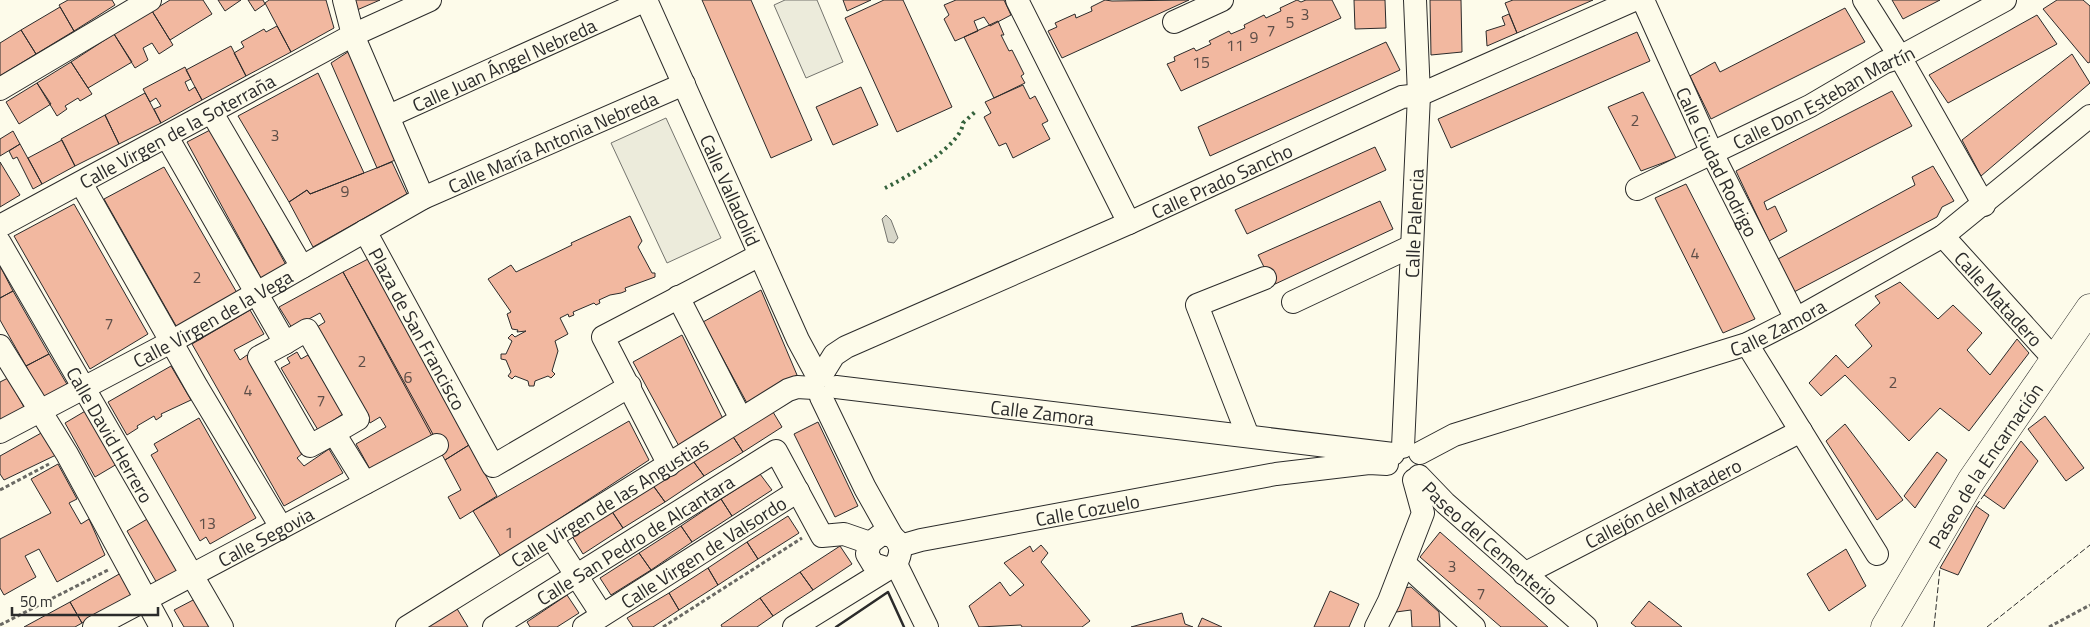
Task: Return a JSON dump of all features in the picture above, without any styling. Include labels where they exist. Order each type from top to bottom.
[{"type":"main road","name":"Paseo de la Encarnación","points":[[1885,627],[1971,481],[2090,308]]},
{"type":"street","points":[[0,89],[150,0]]},
{"type":"street","name":"Calle Juan Ángel Nebreda","points":[[344,0],[353,35],[423,198]]},
{"type":"street","name":"Calle Virgen de la Soterraña","points":[[0,226],[212,113],[353,35],[430,0]]},
{"type":"street","name":"Calle Juan Ángel Nebreda","points":[[389,116],[646,0]]},
{"type":"street","name":"Calle Valladolid","points":[[646,0],[798,340],[823,387],[834,422],[865,488],[884,551],[927,627]]},
{"type":"street","points":[[1174,22],[1222,0]]},
{"type":"street","name":"Calle Palencia","points":[[1376,627],[1389,601],[1423,512],[1417,478],[1425,465],[1402,454],[1419,95],[1415,0]]},
{"type":"street","name":"Calle Prado Sancho","points":[[823,387],[834,355],[846,346],[1129,223],[1402,97],[1419,95],[1634,0]]},
{"type":"street","name":"Calle Ciudad Rodrigo","points":[[1643,0],[1712,153],[1796,319]]},
{"type":"street","points":[[1864,0],[1900,57],[1984,205]]},
{"type":"street","name":"Calle Don Esteban Martín","points":[[1637,189],[1810,106],[1886,62],[1900,57],[2005,0]]},
{"type":"street","points":[[1020,1],[1129,223]]},
{"type":"street","name":"Calle María Antonia Nebreda","points":[[423,198],[684,84]]},
{"type":"street","points":[[212,113],[302,267]]},
{"type":"street","name":"Calle Zamora","points":[[823,387],[1402,454],[1454,435],[1747,344],[1796,319],[1944,236],[2090,116]]},
{"type":"street","points":[[167,137],[285,343]]},
{"type":"street","points":[[81,183],[171,342],[281,527]]},
{"type":"street","name":"Calle Virgen de la Vega","points":[[0,432],[171,342],[423,198]]},
{"type":"street","name":"Plaza de San Francisco","points":[[365,231],[466,428],[493,466],[630,386]]},
{"type":"street","name":"Calle Matadero","points":[[1944,236],[2055,360]]},
{"type":"street","name":"Calle David Herrero","points":[[0,243],[222,627]]},
{"type":"street","points":[[1293,302],[1412,246]]},
{"type":"street","points":[[669,464],[603,337],[760,254]]},
{"type":"street","points":[[1248,436],[1197,306],[1265,278]]},
{"type":"street","points":[[678,298],[741,419]]},
{"type":"street","points":[[307,330],[358,419],[334,433],[310,446],[259,358],[307,330]]},
{"type":"street","points":[[1747,344],[1877,554]]},
{"type":"street","points":[[2,356],[41,410],[67,454],[161,627]]},
{"type":"street","name":"Calle Virgen de las Angustias","points":[[408,627],[788,390],[797,387],[823,387]]},
{"type":"street","name":"Callejón del Matadero","points":[[1524,574],[1801,431]]},
{"type":"street","points":[[334,433],[365,484]]},
{"type":"street","points":[[1276,474],[1279,439]]},
{"type":"street","name":"Calle Segovia","points":[[94,627],[437,445]]},
{"type":"street","name":"Calle San Pedro de Alcantara","points":[[494,627],[776,451],[798,491]]},
{"type":"street","points":[[1402,454],[1394,474],[1403,481],[1417,478]]},
{"type":"street","name":"Calle Cozuelo","points":[[794,627],[849,591],[884,551],[921,540],[1276,474],[1369,463],[1402,454]]},
{"type":"street","name":"Paseo del Cementerio","points":[[1417,478],[1586,627]]},
{"type":"street","points":[[798,491],[822,536],[844,534],[884,551]]},
{"type":"street","name":"Calle Virgen de Valsordo","points":[[593,621],[798,491]]},
{"type":"street","points":[[552,538],[576,575],[593,621]]},
{"type":"street","points":[[1404,563],[1466,623]]},
{"type":"path","points":[[0,490],[67,454]]},
{"type":"path","points":[[663,627],[818,528]]},
{"type":"path","points":[[0,625],[126,561]]},
{"type":"path","points":[[2049,627],[2090,604]]},
{"type":"shaded area","points":[[785,0],[817,0],[843,62],[806,78],[774,5]]},
{"type":"shaded area","points":[[666,118],[721,238],[667,263],[611,143]]},
{"type":"shaded area","points":[[886,215],[891,220],[898,238],[894,243],[888,242],[882,219]]},
{"type":"building","points":[[68,0],[112,0],[115,5],[74,31],[59,5]]},
{"type":"building","points":[[170,0],[203,0],[212,14],[170,40],[152,11]]},
{"type":"building","points":[[218,0],[241,0],[225,11]]},
{"type":"building","points":[[248,0],[263,0],[265,4],[255,11]]},
{"type":"building","points":[[269,0],[326,0],[334,28],[291,52],[265,3]]},
{"type":"building","points":[[354,0],[380,0],[357,10]]},
{"type":"building","points":[[702,0],[751,0],[812,140],[771,158]]},
{"type":"building","points":[[843,0],[871,0],[847,11]]},
{"type":"building","points":[[884,0],[903,0],[952,107],[897,132],[845,18]]},
{"type":"building","points":[[956,0],[1004,0],[1011,15],[990,26],[984,17],[974,21],[978,31],[955,41],[944,19],[949,15],[944,5]]},
{"type":"building","points":[[1105,0],[1189,0],[1062,58],[1048,31],[1057,27],[1055,23],[1075,14],[1076,18],[1092,11],[1091,7]]},
{"type":"building","points":[[1297,0],[1301,2],[1306,0],[1332,0],[1341,18],[1181,91],[1167,64],[1175,61],[1174,57],[1194,48],[1196,51],[1211,44],[1209,41],[1229,31],[1231,34],[1245,28],[1244,25],[1264,15],[1266,18],[1281,11],[1280,8]]},
{"type":"building","points":[[1354,0],[1385,0],[1386,28],[1355,29]]},
{"type":"building","points":[[1430,0],[1461,0],[1462,52],[1431,55]]},
{"type":"building","points":[[1513,0],[1593,0],[1517,33],[1505,3]]},
{"type":"building","points":[[1892,0],[1940,0],[1903,19]]},
{"type":"building","points":[[2057,0],[2083,0],[2090,6],[2090,62],[2088,63],[2043,9]]},
{"type":"building","points":[[60,7],[74,31],[36,54],[21,30]]},
{"type":"building","points":[[1845,8],[1865,42],[1711,119],[1690,76],[1715,62],[1720,72]]},
{"type":"building","points":[[152,11],[173,45],[159,54],[152,43],[143,48],[148,60],[135,68],[114,34]]},
{"type":"building","points":[[1509,14],[1517,33],[1487,46],[1486,31],[1505,25],[1502,17]]},
{"type":"building","points":[[2037,15],[2057,44],[1948,103],[1929,75]]},
{"type":"building","points":[[998,21],[1004,35],[1001,35],[1009,51],[1012,50],[1024,74],[1021,76],[1025,83],[994,98],[964,37]]},
{"type":"building","points":[[277,26],[291,52],[246,76],[234,53],[244,47],[241,42],[264,29],[266,32]]},
{"type":"building","points":[[21,30],[36,54],[0,76],[0,43]]},
{"type":"building","points":[[1637,32],[1650,61],[1451,148],[1438,119]]},
{"type":"building","points":[[114,34],[132,62],[88,88],[71,62]]},
{"type":"building","points":[[1386,42],[1400,70],[1210,156],[1198,127]]},
{"type":"building","points":[[231,46],[246,76],[202,100],[186,70]]},
{"type":"building","points":[[354,48],[402,157],[377,168],[331,63]]},
{"type":"building","points":[[2072,54],[2090,83],[1981,176],[1962,140]]},
{"type":"building","points":[[71,62],[92,94],[80,101],[78,98],[65,106],[67,109],[57,116],[37,83]]},
{"type":"building","points":[[185,67],[191,79],[185,82],[189,91],[195,87],[202,100],[161,123],[154,109],[161,106],[156,98],[150,102],[143,89]]},
{"type":"building","points":[[318,73],[364,173],[310,194],[307,190],[289,202],[238,116]]},
{"type":"building","points":[[37,83],[51,104],[19,124],[6,102]]},
{"type":"building","points":[[1023,85],[1030,99],[1035,96],[1048,121],[1042,124],[1050,139],[1013,158],[1006,143],[999,146],[984,117],[991,113],[985,102]]},
{"type":"building","points":[[861,87],[878,125],[833,145],[816,107]]},
{"type":"building","points":[[1892,91],[1912,126],[1764,202],[1767,210],[1775,206],[1787,231],[1769,241],[1736,171]]},
{"type":"building","points":[[1643,92],[1676,158],[1641,171],[1608,107]]},
{"type":"building","points":[[145,93],[161,123],[119,144],[105,115]]},
{"type":"building","points":[[105,115],[119,144],[75,166],[61,139]]},
{"type":"building","points":[[212,129],[286,265],[261,278],[187,142]]},
{"type":"building","points":[[13,131],[20,144],[0,156],[0,139]]},
{"type":"building","points":[[62,140],[75,166],[42,184],[28,158]]},
{"type":"building","points":[[20,144],[42,184],[33,189],[17,157],[13,159],[9,151]]},
{"type":"building","points":[[1375,147],[1386,170],[1247,234],[1235,210]]},
{"type":"building","points":[[0,162],[20,195],[0,207]]},
{"type":"building","points":[[392,162],[407,194],[313,247],[289,202],[307,190],[310,194]]},
{"type":"building","points":[[1933,166],[1954,201],[1942,207],[1937,217],[1794,292],[1778,259],[1915,185],[1912,177]]},
{"type":"building","points":[[164,167],[240,298],[179,331],[104,199]]},
{"type":"building","points":[[1686,184],[1755,319],[1723,333],[1655,198]]},
{"type":"building","points":[[1380,201],[1393,229],[1273,285],[1258,255]]},
{"type":"building","points":[[74,204],[148,334],[90,369],[14,236]]},
{"type":"building","points":[[630,216],[642,241],[638,247],[652,273],[655,273],[655,277],[625,288],[626,291],[599,300],[600,303],[596,305],[594,303],[573,312],[574,315],[569,317],[568,314],[560,318],[568,334],[555,341],[558,351],[552,371],[555,374],[551,378],[548,376],[535,381],[534,386],[529,386],[528,381],[515,376],[512,379],[508,376],[511,372],[506,360],[501,359],[501,354],[506,354],[512,341],[508,338],[512,334],[515,337],[526,331],[517,332],[518,330],[512,329],[507,314],[511,312],[488,279],[511,265],[516,272],[572,245],[571,243]]},
{"type":"building","points":[[368,259],[469,445],[445,460],[343,272]]},
{"type":"building","points":[[0,266],[13,291],[0,298]]},
{"type":"building","points":[[343,272],[434,436],[371,471],[356,444],[386,427],[380,417],[370,423],[317,327],[325,322],[320,313],[292,328],[279,307]]},
{"type":"building","points":[[1900,282],[1938,319],[1953,305],[1982,333],[1967,350],[1990,375],[2017,339],[2029,353],[1969,431],[1940,408],[1909,441],[1845,375],[1821,396],[1809,383],[1836,355],[1848,368],[1872,346],[1855,325],[1880,303],[1875,296]]},
{"type":"building","points":[[761,290],[797,375],[748,405],[703,322]]},
{"type":"building","points":[[13,291],[49,354],[26,366],[0,320],[0,298]]},
{"type":"building","points":[[250,310],[264,334],[234,350],[240,360],[247,355],[303,453],[297,458],[304,466],[329,449],[343,473],[284,506],[192,344]]},
{"type":"building","points":[[682,335],[723,419],[680,448],[633,362]]},
{"type":"building","points":[[297,352],[301,359],[308,355],[343,414],[318,430],[281,368],[290,363],[287,358]]},
{"type":"building","points":[[49,354],[68,386],[44,399],[26,366]]},
{"type":"building","points":[[171,366],[191,400],[161,414],[162,416],[156,420],[154,416],[137,426],[138,428],[127,435],[108,402]]},
{"type":"building","points":[[8,378],[25,409],[0,423],[0,382]]},
{"type":"building","points":[[770,407],[782,427],[743,452],[730,432]]},
{"type":"building","points":[[87,410],[117,464],[95,477],[65,423]]},
{"type":"building","points":[[2045,416],[2084,468],[2066,481],[2028,429]]},
{"type":"building","points":[[199,418],[256,518],[210,544],[206,537],[200,541],[151,455],[158,451],[154,444]]},
{"type":"building","points":[[629,421],[649,460],[501,557],[473,511]]},
{"type":"building","points":[[818,422],[858,506],[835,517],[794,434]]},
{"type":"building","points":[[1845,424],[1903,500],[1877,520],[1826,441]]},
{"type":"building","points":[[43,432],[56,455],[4,480],[0,474],[0,456]]},
{"type":"building","points":[[730,432],[743,452],[704,476],[691,458]]},
{"type":"building","points":[[2021,441],[2038,461],[2004,509],[1984,495]]},
{"type":"building","points":[[469,445],[497,496],[460,519],[448,497],[461,490],[445,460]]},
{"type":"building","points":[[1937,452],[1947,460],[1915,508],[1904,496]]},
{"type":"building","points":[[691,458],[704,476],[665,502],[652,484]]},
{"type":"building","points":[[58,464],[77,499],[69,503],[81,524],[89,519],[105,555],[57,582],[39,549],[25,556],[36,577],[4,595],[0,588],[0,539],[51,513],[31,479]]},
{"type":"building","points":[[760,474],[772,490],[732,516],[721,499]]},
{"type":"building","points":[[652,484],[665,502],[623,528],[611,510]]},
{"type":"building","points":[[721,499],[732,516],[692,542],[681,526]]},
{"type":"building","points":[[1976,506],[1989,515],[1958,575],[1940,568]]},
{"type":"building","points":[[611,510],[623,528],[583,554],[572,536]]},
{"type":"building","points":[[788,516],[799,533],[758,559],[747,542]]},
{"type":"building","points":[[149,518],[179,572],[158,585],[127,531]]},
{"type":"building","points":[[681,526],[692,542],[651,570],[639,553]]},
{"type":"building","points":[[1440,532],[1548,627],[1501,627],[1420,557]]},
{"type":"building","points":[[747,542],[758,559],[718,585],[708,568]]},
{"type":"building","points":[[1041,545],[1048,553],[1041,562],[1090,621],[1082,627],[1022,627],[1021,625],[979,627],[969,606],[1000,582],[1010,596],[1024,585],[1004,563],[1030,546],[1033,552]]},
{"type":"building","points":[[840,546],[852,564],[813,590],[800,572]]},
{"type":"building","points":[[1846,549],[1866,586],[1829,611],[1807,574]]},
{"type":"building","points":[[639,553],[651,570],[611,595],[600,578]]},
{"type":"building","points":[[708,568],[718,585],[679,610],[669,593]]},
{"type":"building","points":[[800,572],[813,590],[773,616],[760,598]]},
{"type":"building","points":[[121,573],[134,594],[82,623],[70,602]]},
{"type":"building","points":[[1411,587],[1439,612],[1440,627],[1412,627],[1411,610],[1396,612],[1404,588]]},
{"type":"building","points":[[1330,591],[1359,604],[1349,627],[1314,627]]},
{"type":"building","points":[[669,593],[679,610],[653,627],[633,627],[627,618]]},
{"type":"building","points":[[567,595],[579,613],[557,627],[530,627],[527,622]]},
{"type":"building","points":[[760,598],[773,616],[757,627],[722,627],[721,625]]},
{"type":"building","points":[[195,599],[212,627],[184,627],[174,610]]},
{"type":"building","points":[[1649,601],[1682,627],[1636,627],[1631,623]]},
{"type":"building","points":[[70,602],[82,623],[75,627],[24,627]]},
{"type":"building","points":[[456,607],[468,627],[426,627]]},
{"type":"building","points":[[1182,613],[1185,624],[1193,627],[1131,627]]},
{"type":"building","points":[[1202,618],[1222,627],[1198,627]]},
{"type":"hedge","points":[[885,188],[918,169],[943,151],[960,132],[963,123],[975,112]]},
{"type":"fence","points":[[1976,506],[1984,495]]},
{"type":"fence","points":[[1987,627],[2090,545]]},
{"type":"fence","points":[[1934,627],[1940,568]]},
{"type":"wall","points":[[836,627],[888,592],[904,627]]}]
